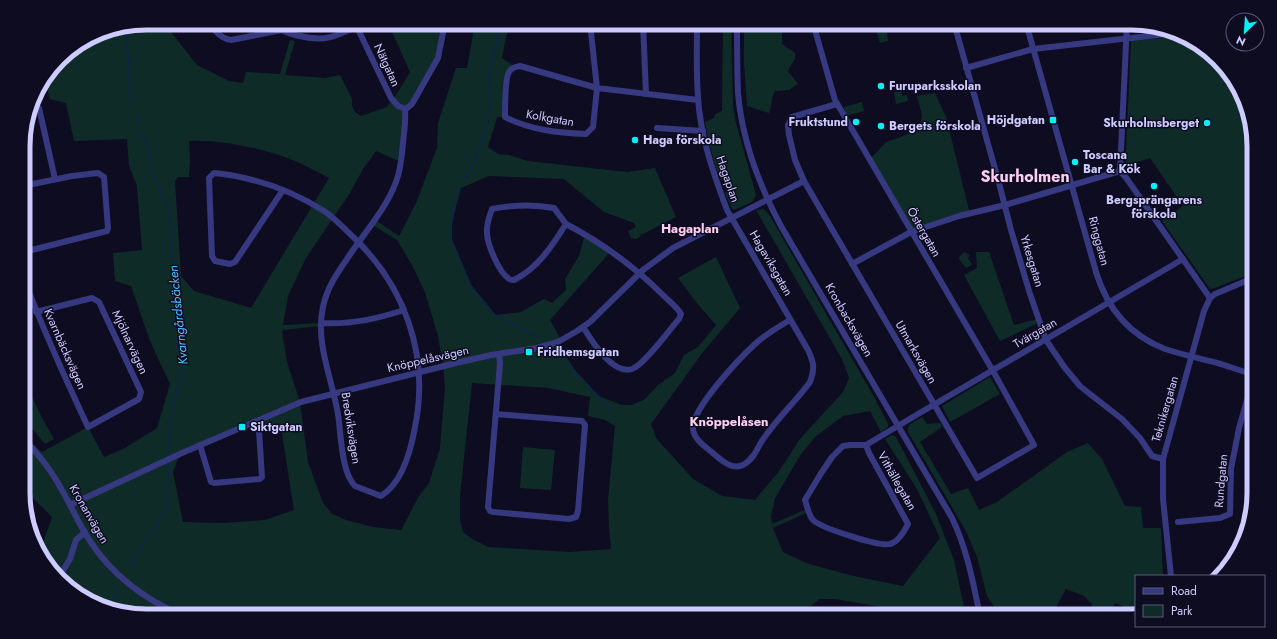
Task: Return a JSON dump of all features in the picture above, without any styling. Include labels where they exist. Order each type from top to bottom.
[{"type":"street","points":[[215,30],[218,35],[230,40],[282,30],[288,33],[320,40],[331,37],[346,30]]},
{"type":"street","name":"Nätgatan","points":[[358,30],[391,98],[398,106],[406,109]]},
{"type":"street","points":[[406,109],[412,104],[438,58],[444,30]]},
{"type":"street","points":[[591,30],[597,88]]},
{"type":"street","points":[[643,30],[646,94]]},
{"type":"street","name":"Hagaplan","points":[[697,30],[698,100],[703,131],[714,173],[727,210],[732,218]]},
{"type":"street","name":"Kronbacksvägen","points":[[737,30],[738,93],[740,109],[750,154],[767,199],[781,226],[956,528],[967,557],[978,609]]},
{"type":"street","name":"Östergatan","points":[[815,30],[837,104],[993,371],[1034,445]]},
{"type":"street","name":"Yrkesgatan","points":[[956,30],[1030,294],[1046,340],[1065,368],[1080,386],[1122,419],[1137,434],[1152,456],[1163,459]]},
{"type":"street","name":"Ringgatan","points":[[1028,30],[1096,272],[1101,288],[1108,302],[1124,322],[1146,340],[1167,349],[1247,374]]},
{"type":"street","points":[[1127,30],[1120,171],[1128,179],[1210,298],[1219,292],[1247,280]]},
{"type":"street","points":[[966,68],[1034,49],[1163,35]]},
{"type":"street","name":"Kolkgatan","points":[[597,88],[594,127],[586,134],[534,128],[505,117],[504,104],[509,72],[514,67],[520,66],[597,88],[698,100]]},
{"type":"street","name":"Utmarksvägen","points":[[837,104],[792,118],[788,122],[792,147],[804,181],[976,478],[1034,445]]},
{"type":"street","points":[[37,107],[39,108],[55,180]]},
{"type":"street","name":"Bredviksvägen","points":[[359,242],[372,255],[396,292],[410,326],[418,372],[418,410],[414,434],[409,451],[397,479],[386,492],[380,496],[355,486],[349,478],[344,460],[334,393],[322,346],[321,323],[324,302],[332,283],[359,242],[388,199],[396,181],[401,161],[406,109]]},
{"type":"street","points":[[657,128],[703,131]]},
{"type":"street","points":[[852,264],[911,232],[959,216],[1005,205],[1120,171]]},
{"type":"street","points":[[30,185],[98,173],[104,177],[108,228],[107,231],[30,250]]},
{"type":"street","points":[[283,190],[235,262],[230,264],[215,261],[212,256],[209,178],[214,173],[251,179],[283,190],[324,211],[359,242]]},
{"type":"street","points":[[767,199],[804,181]]},
{"type":"street","name":"Knöppelåsvägen","points":[[70,505],[301,402],[418,372],[558,342],[583,327],[659,257],[673,248],[767,199]]},
{"type":"street","points":[[566,224],[552,246],[539,262],[524,275],[514,280],[508,278],[498,266],[488,241],[488,218],[492,209],[509,206],[546,206],[554,208],[566,224],[601,244],[640,273],[681,314],[679,319],[645,359],[632,369],[626,369],[611,364],[598,351],[583,327]]},
{"type":"street","name":"Hagaviksgatan","points":[[732,218],[808,350],[814,364],[810,382],[773,425],[749,461],[739,466],[724,463],[699,442],[694,435],[693,420],[722,378],[742,357],[756,343],[790,320]]},
{"type":"street","name":"Tvärgatan","points":[[898,427],[1183,259]]},
{"type":"street","name":"Kvarnbäcksvägen","points":[[30,296],[63,374],[88,427]]},
{"type":"street","name":"Mjölnarvägen","points":[[36,312],[92,298],[100,302],[141,392],[139,399],[88,427]]},
{"type":"street","name":"Teknikergatan","points":[[1171,575],[1163,499],[1163,459],[1204,311],[1210,298]]},
{"type":"street","points":[[321,323],[344,323],[369,320],[404,310]]},
{"type":"street","points":[[496,414],[582,421],[585,425],[578,511],[576,517],[569,519],[512,514],[490,511],[488,507],[488,492],[500,363],[499,354]]},
{"type":"street","name":"Rundgatan","points":[[1178,522],[1220,518],[1230,514],[1231,469],[1239,428],[1247,400]]},
{"type":"street","points":[[200,446],[211,482],[214,484],[260,479],[262,477],[259,431],[256,421]]},
{"type":"street","name":"Vithällegatan","points":[[866,445],[908,524],[896,540],[890,544],[872,542],[831,529],[814,521],[805,500],[832,457],[843,446],[866,445],[898,427]]},
{"type":"street","name":"Kronanvägen","points":[[30,447],[50,470],[85,532],[101,556],[125,581],[141,593],[170,609]]},
{"type":"street","points":[[62,573],[70,559],[76,540],[85,532]]},
{"type":"green space","points":[[138,30],[170,30],[197,65],[229,81],[243,83],[246,72],[280,74],[290,40],[295,41],[285,75],[325,78],[340,75],[352,99],[352,106],[355,112],[361,116],[387,107],[410,72],[391,30],[443,30],[437,58],[406,109],[401,162],[376,151],[363,169],[350,193],[306,258],[288,296],[283,325],[321,323],[320,326],[283,330],[282,332],[287,362],[300,402],[308,462],[323,503],[332,514],[346,520],[373,527],[401,530],[419,496],[429,483],[440,448],[445,388],[443,365],[438,336],[425,292],[412,265],[397,240],[371,224],[374,219],[399,236],[416,203],[437,148],[438,123],[456,68],[467,68],[474,30],[508,30],[502,58],[515,67],[509,73],[505,117],[497,117],[488,147],[498,154],[509,155],[528,161],[627,172],[655,168],[676,217],[641,235],[634,223],[604,212],[564,179],[489,176],[461,188],[452,223],[452,240],[471,286],[495,315],[521,312],[544,299],[552,303],[566,290],[565,279],[579,256],[585,234],[611,251],[550,320],[561,340],[556,342],[575,370],[599,396],[622,405],[632,405],[645,399],[658,385],[675,373],[684,355],[698,347],[716,325],[678,278],[716,257],[740,308],[703,352],[651,424],[656,438],[693,479],[722,496],[755,500],[780,470],[799,440],[843,392],[849,378],[842,359],[756,210],[764,209],[770,216],[888,424],[888,427],[881,432],[870,411],[843,416],[815,437],[801,454],[775,498],[771,516],[772,524],[805,510],[806,513],[773,528],[783,552],[806,563],[849,575],[903,586],[940,538],[917,489],[885,439],[892,435],[896,437],[936,514],[954,560],[964,609],[893,609],[835,599],[820,599],[809,607],[800,609],[758,607],[758,609],[146,609],[116,605],[95,597],[75,585],[64,575],[54,564],[43,545],[52,517],[30,495],[30,441],[42,452],[88,427],[104,457],[125,448],[157,428],[170,384],[150,341],[131,286],[115,281],[113,253],[142,250],[137,186],[129,165],[127,139],[74,141],[66,103],[50,99],[47,86],[50,81],[64,64],[81,50],[101,39],[123,32]],"holes":[[[189,141],[228,143],[271,153],[295,161],[329,178],[251,308],[194,291],[181,276],[175,181],[178,177],[189,177]],[[472,383],[548,388],[590,397],[588,416],[605,420],[615,426],[608,500],[611,549],[570,552],[488,547],[472,539],[463,532],[460,520],[460,496]],[[256,421],[261,431],[281,428],[294,510],[265,520],[223,523],[183,522],[173,472],[180,454]]]},
{"type":"green space","points":[[723,30],[731,30],[734,118],[756,195],[752,202],[734,210],[732,209],[725,193],[730,186],[728,177],[717,171],[705,122],[714,118],[715,114],[722,111]]},
{"type":"green space","points":[[744,30],[781,30],[782,44],[795,53],[795,59],[788,72],[798,84],[789,90],[775,91],[769,113],[747,106],[744,61]]},
{"type":"green space","points":[[876,30],[887,30],[888,41],[880,43]]},
{"type":"green space","points":[[1172,38],[1182,42],[1208,59],[1218,69],[1235,95],[1243,116],[1247,146],[1247,275],[1210,289],[1162,221],[1183,206],[1150,158],[1126,166],[1131,40]]},
{"type":"green space","points":[[901,91],[902,96],[907,95],[908,101],[896,104],[894,92]]},
{"type":"green space","points":[[935,93],[946,117],[970,214],[911,231],[869,158],[874,155],[886,142],[920,128],[922,115],[917,96]]},
{"type":"green space","points":[[862,102],[864,111],[846,116],[844,107]]},
{"type":"green space","points":[[636,227],[641,236],[636,239],[631,238],[628,231]]},
{"type":"green space","points":[[964,252],[970,255],[968,258],[972,265],[966,268],[959,259]]},
{"type":"green space","points":[[976,252],[989,252],[1014,325],[1038,319],[1040,322],[1000,341],[964,275],[977,268]]},
{"type":"green space","points":[[990,377],[1000,394],[950,422],[942,406]]},
{"type":"green space","points":[[30,393],[54,439],[45,444],[30,426]]},
{"type":"green space","points":[[922,417],[927,424],[940,423],[942,427],[920,442],[951,494],[968,488],[979,510],[997,502],[1067,452],[1088,443],[1102,459],[1125,506],[1141,507],[1143,528],[1161,528],[1163,575],[1135,575],[1135,609],[1128,609],[1115,603],[1112,609],[1090,609],[1092,604],[1084,596],[1066,589],[1055,609],[995,609],[987,596],[977,557],[966,531],[908,432],[908,427],[914,421]]},
{"type":"green space","points":[[523,447],[555,450],[551,490],[520,488]]},
{"type":"waterway","points":[[490,113],[489,73],[497,43],[498,30]]},
{"type":"waterway","points":[[128,31],[126,40],[129,61],[128,82],[134,102]]},
{"type":"waterway","points":[[137,116],[140,123]]},
{"type":"waterway","points":[[465,178],[473,164],[490,120]]},
{"type":"waterway","points":[[142,131],[153,168]]},
{"type":"waterway","name":"Kvarngårdsbäcken","points":[[154,176],[168,207],[170,218],[171,250],[186,364],[175,396],[168,455]]},
{"type":"waterway","points":[[460,187],[454,207],[450,236],[471,286],[495,315],[538,338]]},
{"type":"waterway","points":[[556,352],[611,410]]},
{"type":"waterway","name":"Kvarngårdsbäcken","points":[[130,568],[137,553],[165,512],[169,464]]},
{"type":"waterway","name":"Kvarngårdsbäcken","points":[[109,603],[118,589]]},
{"type":"place","name":"Furuparksskolan","points":[[881,86]]},
{"type":"place","name":"Höjdgatan","points":[[1053,120]]},
{"type":"place","name":"Fruktstund","points":[[856,122]]},
{"type":"place","name":"Skurholmsberget","points":[[1207,123]]},
{"type":"place","name":"Bergets förskola","points":[[881,126]]},
{"type":"place","name":"Haga förskola","points":[[635,140]]},
{"type":"place","name":"Toscana Bar & Kök","points":[[1075,162]]},
{"type":"place","name":"Bergsprängarens förskola","points":[[1154,186]]},
{"type":"place","name":"Fridhemsgatan","points":[[529,352]]},
{"type":"place","name":"Siktgatan","points":[[242,427]]},
{"type":"district","name":"Skurholmen","points":[[1025,176]]},
{"type":"district","name":"Hagaplan","points":[[690,228]]},
{"type":"district","name":"Knöppelåsen","points":[[729,421]]}]
